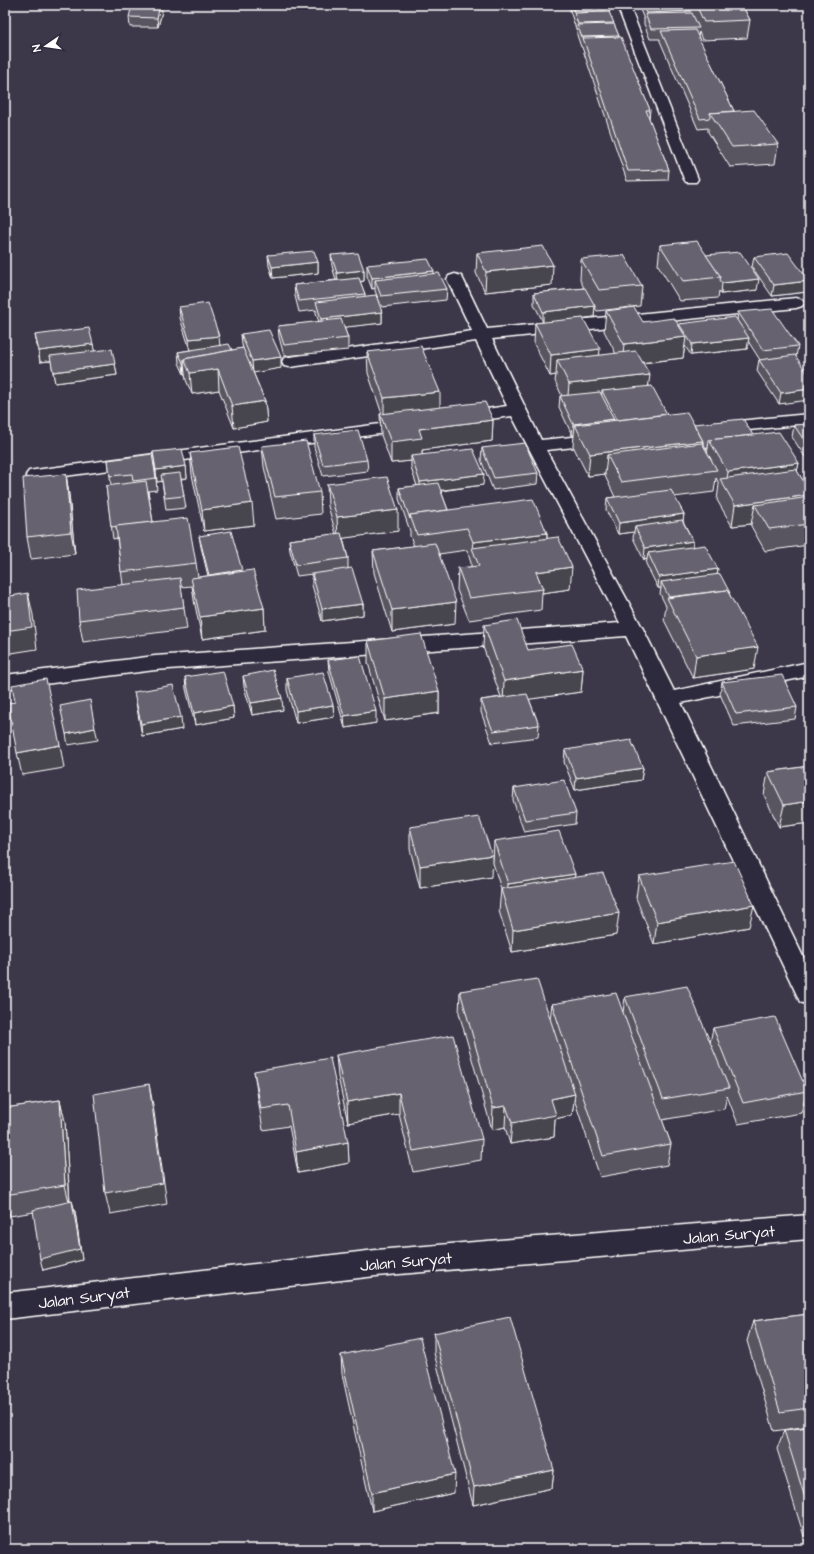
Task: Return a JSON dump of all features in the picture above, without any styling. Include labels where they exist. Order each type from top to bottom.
[{"type":"street","points":[[623,5],[691,179]]},
{"type":"street","points":[[455,279],[480,335],[535,446],[633,628],[809,994]]},
{"type":"street","points":[[290,362],[480,335],[796,303]]},
{"type":"street","points":[[35,475],[518,410]]},
{"type":"street","points":[[699,430],[809,419]]},
{"type":"street","points":[[535,446],[621,437]]},
{"type":"street","points":[[5,682],[155,663],[633,628]]},
{"type":"street","points":[[668,699],[809,669]]},
{"type":"street","name":"Jalan Suryat","points":[[5,1306],[376,1263],[809,1227]]},
{"type":"building","points":[[132,5],[160,5],[157,18],[129,17]]},
{"type":"building","points":[[572,5],[607,5],[610,11],[574,12]]},
{"type":"building","points":[[643,5],[688,5],[691,11],[646,13]]},
{"type":"building","points":[[696,5],[742,5],[750,20],[704,22]]},
{"type":"building","points":[[609,12],[614,23],[578,24],[574,13]]},
{"type":"building","points":[[692,13],[699,28],[651,29],[645,14]]},
{"type":"building","points":[[614,24],[619,36],[582,37],[577,25]]},
{"type":"building","points":[[695,30],[734,111],[710,113],[710,118],[700,119],[661,31]]},
{"type":"building","points":[[621,37],[650,110],[646,110],[669,170],[628,171],[583,38]]},
{"type":"building","points":[[754,110],[778,144],[732,147],[710,113]]},
{"type":"building","points":[[697,241],[721,277],[683,281],[660,245]]},
{"type":"building","points":[[543,246],[553,265],[486,272],[477,253]]},
{"type":"building","points":[[314,251],[318,262],[272,267],[268,255]]},
{"type":"building","points":[[740,252],[759,279],[722,283],[720,280],[721,277],[706,255]]},
{"type":"building","points":[[358,253],[364,270],[337,273],[331,255]]},
{"type":"building","points":[[788,253],[809,281],[774,285],[754,257]]},
{"type":"building","points":[[624,255],[642,286],[599,290],[581,259]]},
{"type":"building","points":[[428,259],[434,271],[372,278],[367,265]]},
{"type":"building","points":[[439,273],[447,289],[381,296],[375,280]]},
{"type":"building","points":[[359,278],[365,294],[299,301],[294,285]]},
{"type":"building","points":[[585,288],[595,306],[543,312],[534,293]]},
{"type":"building","points":[[376,295],[382,312],[321,319],[316,302]]},
{"type":"building","points":[[208,303],[219,336],[189,339],[179,307]]},
{"type":"building","points":[[634,307],[643,322],[674,318],[686,337],[624,344],[606,311]]},
{"type":"building","points":[[772,309],[798,346],[763,350],[738,312]]},
{"type":"building","points":[[735,317],[749,338],[692,344],[679,324]]},
{"type":"building","points":[[583,318],[600,349],[551,355],[535,323]]},
{"type":"building","points":[[341,319],[348,338],[284,345],[278,326]]},
{"type":"building","points":[[89,328],[93,344],[39,351],[35,335]]},
{"type":"building","points":[[269,330],[281,357],[252,361],[241,334]]},
{"type":"building","points":[[229,344],[232,350],[184,359],[184,363],[178,352]]},
{"type":"building","points":[[421,346],[440,392],[384,398],[367,352]]},
{"type":"building","points":[[243,348],[265,401],[232,406],[218,369],[190,373],[184,359]]},
{"type":"building","points":[[112,349],[115,364],[53,372],[50,356]]},
{"type":"building","points":[[636,351],[650,375],[569,384],[557,360]]},
{"type":"building","points":[[795,355],[809,376],[809,389],[781,393],[759,360]]},
{"type":"building","points":[[652,386],[667,414],[617,420],[602,391]]},
{"type":"building","points":[[600,392],[614,419],[573,424],[560,396]]},
{"type":"building","points":[[485,402],[493,420],[419,429],[422,438],[391,442],[380,414]]},
{"type":"building","points":[[687,412],[703,441],[590,454],[575,425]]},
{"type":"building","points":[[743,419],[753,435],[709,440],[708,448],[706,448],[703,443],[694,424]]},
{"type":"building","points":[[809,424],[809,448],[794,425]]},
{"type":"building","points":[[358,430],[367,460],[323,465],[314,435]]},
{"type":"building","points":[[779,432],[799,463],[728,472],[709,440]]},
{"type":"building","points":[[306,441],[320,492],[275,497],[262,446]]},
{"type":"building","points":[[525,443],[538,473],[494,478],[482,448]]},
{"type":"building","points":[[702,443],[717,470],[621,482],[607,455]]},
{"type":"building","points":[[238,447],[252,503],[202,510],[190,453]]},
{"type":"building","points":[[182,449],[186,466],[156,470],[153,452]]},
{"type":"building","points":[[473,449],[484,474],[420,482],[411,456]]},
{"type":"building","points":[[152,454],[156,478],[133,481],[132,474],[110,476],[108,460]]},
{"type":"building","points":[[796,469],[809,490],[809,495],[735,505],[720,479]]},
{"type":"building","points":[[180,473],[184,496],[165,498],[161,475]]},
{"type":"building","points":[[66,474],[71,532],[27,537],[23,478]]},
{"type":"building","points":[[387,477],[398,510],[337,517],[327,484]]},
{"type":"building","points":[[146,481],[153,522],[111,527],[106,486]]},
{"type":"building","points":[[438,483],[448,510],[410,515],[410,519],[399,488]]},
{"type":"building","points":[[671,490],[684,514],[619,523],[607,498]]},
{"type":"building","points":[[809,497],[809,524],[769,529],[755,505]]},
{"type":"building","points":[[533,499],[547,533],[473,542],[467,528],[417,535],[410,515]]},
{"type":"building","points":[[188,518],[196,563],[121,572],[116,526]]},
{"type":"building","points":[[682,520],[693,541],[645,548],[635,527]]},
{"type":"building","points":[[231,531],[242,570],[209,575],[199,536]]},
{"type":"building","points":[[341,533],[348,558],[296,565],[289,540]]},
{"type":"building","points":[[558,537],[572,567],[536,572],[543,589],[469,598],[458,568],[479,566],[472,548]]},
{"type":"building","points":[[435,543],[456,602],[392,610],[373,551]]},
{"type":"building","points":[[705,545],[718,569],[659,577],[648,553]]},
{"type":"building","points":[[352,568],[363,604],[322,609],[312,574]]},
{"type":"building","points":[[253,570],[264,608],[200,617],[191,578]]},
{"type":"building","points":[[720,574],[730,593],[727,590],[669,597],[661,582]]},
{"type":"building","points":[[180,578],[184,607],[79,620],[77,590]]},
{"type":"building","points":[[727,590],[758,647],[696,656],[667,598]]},
{"type":"building","points":[[28,593],[32,627],[5,631],[5,597]]},
{"type":"building","points":[[517,620],[528,650],[572,644],[583,669],[504,681],[484,625]]},
{"type":"building","points":[[421,634],[439,691],[385,699],[368,641]]},
{"type":"building","points":[[360,656],[376,711],[344,716],[328,660]]},
{"type":"building","points":[[273,670],[282,698],[251,703],[243,676]]},
{"type":"building","points":[[223,671],[233,706],[194,713],[185,677]]},
{"type":"building","points":[[323,672],[333,705],[296,711],[287,678]]},
{"type":"building","points":[[782,675],[797,707],[736,714],[722,682]]},
{"type":"building","points":[[46,679],[60,745],[17,753],[8,703],[15,702],[12,685]]},
{"type":"building","points":[[173,685],[181,717],[141,724],[134,692]]},
{"type":"building","points":[[527,694],[539,725],[493,731],[481,700]]},
{"type":"building","points":[[90,700],[95,728],[66,734],[60,706]]},
{"type":"building","points":[[631,740],[643,768],[576,778],[565,750]]},
{"type":"building","points":[[809,766],[809,801],[784,805],[768,772]]},
{"type":"building","points":[[564,780],[576,813],[525,820],[514,788]]},
{"type":"building","points":[[479,817],[492,855],[420,866],[410,827]]},
{"type":"building","points":[[559,831],[575,874],[508,884],[494,841]]},
{"type":"building","points":[[734,861],[754,905],[657,922],[639,876]]},
{"type":"building","points":[[603,873],[619,913],[513,930],[501,889]]},
{"type":"building","points":[[537,979],[575,1094],[551,1099],[556,1115],[512,1123],[506,1106],[493,1108],[460,991]]},
{"type":"building","points":[[687,986],[729,1088],[663,1099],[625,997]]},
{"type":"building","points":[[616,993],[671,1144],[603,1156],[552,1004]]},
{"type":"building","points":[[775,1017],[807,1091],[743,1103],[713,1028]]},
{"type":"building","points":[[453,1035],[482,1139],[413,1151],[399,1093],[347,1102],[336,1055]]},
{"type":"building","points":[[330,1058],[348,1142],[296,1152],[288,1105],[261,1109],[254,1071]]},
{"type":"building","points":[[149,1084],[163,1183],[105,1193],[94,1094]]},
{"type":"building","points":[[60,1100],[65,1185],[5,1195],[5,1108]]},
{"type":"building","points":[[72,1201],[80,1249],[40,1259],[33,1210]]},
{"type":"building","points":[[809,1314],[809,1408],[780,1412],[753,1321]]},
{"type":"building","points":[[510,1317],[554,1470],[474,1487],[434,1333]]},
{"type":"building","points":[[420,1338],[455,1474],[372,1493],[341,1355]]},
{"type":"building","points":[[809,1427],[809,1511],[784,1430]]}]
